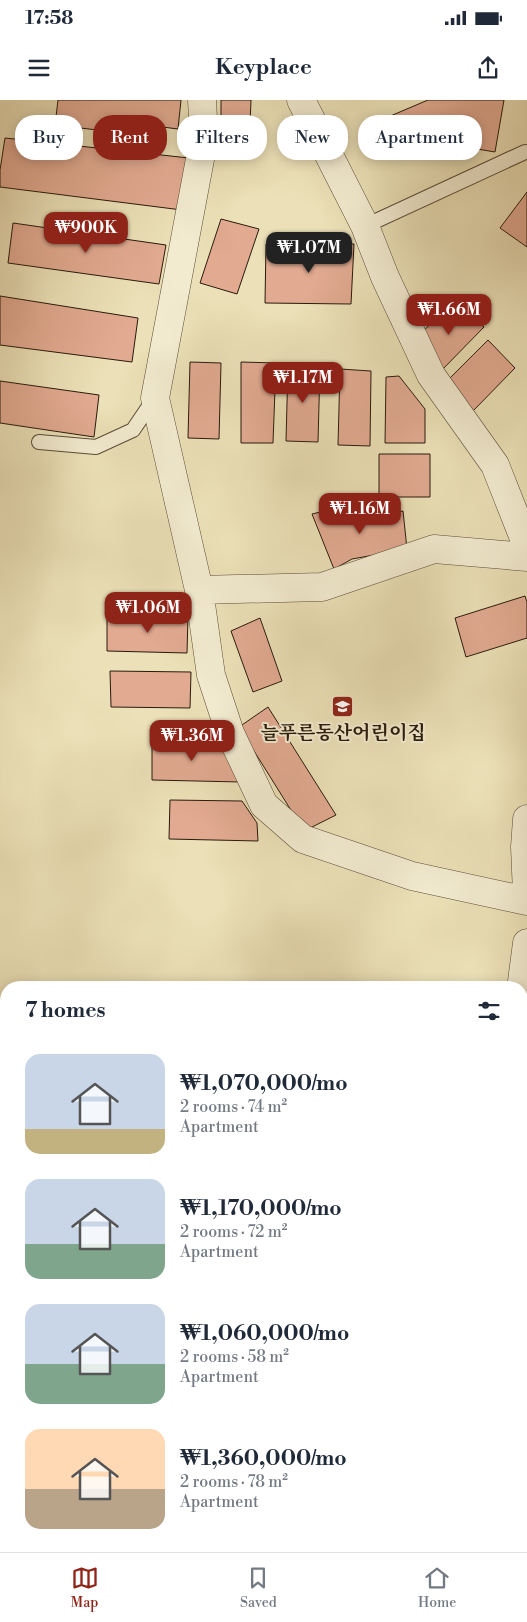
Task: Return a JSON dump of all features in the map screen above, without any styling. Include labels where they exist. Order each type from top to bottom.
[{"type":"street","points":[[202,100],[204,138],[155,398],[199,590],[211,676],[230,733],[264,806],[303,839],[412,876],[527,901]]},
{"type":"street","points":[[300,100],[365,226],[385,277],[431,374],[495,465],[527,546]]},
{"type":"street","points":[[199,590],[322,587],[434,549],[527,557]]},
{"type":"street","points":[[527,819],[525,847],[527,893]]},
{"type":"street","points":[[522,981],[527,943]]},
{"type":"lane","points":[[365,226],[525,152]]},
{"type":"lane","points":[[39,442],[96,446],[133,430],[155,398]]},
{"type":"building","points":[[58,100],[181,100],[179,115],[177,115],[177,129],[167,128],[167,115],[93,115],[93,129],[83,128],[83,115],[56,115]]},
{"type":"building","points":[[221,100],[251,100],[250,115],[221,115]]},
{"type":"building","points":[[428,100],[504,100],[495,152],[482,150],[482,115],[393,115]]},
{"type":"building","points":[[5,138],[15,139],[15,160],[83,160],[83,146],[93,148],[93,160],[167,160],[167,156],[177,157],[177,160],[189,160],[182,210],[0,187],[0,170]]},
{"type":"building","points":[[527,192],[527,247],[500,228]]},
{"type":"building","points":[[221,219],[259,229],[237,294],[200,283]]},
{"type":"building","points":[[13,223],[166,245],[159,284],[8,263]]},
{"type":"building","points":[[266,244],[354,244],[351,304],[265,303]]},
{"type":"building","points":[[0,296],[138,318],[132,362],[0,345]]},
{"type":"building","points":[[444,311],[468,313],[484,327],[440,372],[419,335]]},
{"type":"building","points":[[488,340],[515,368],[473,411],[445,383]]},
{"type":"building","points":[[190,362],[221,363],[219,439],[188,438]]},
{"type":"building","points":[[241,362],[276,363],[273,443],[241,443]]},
{"type":"building","points":[[288,365],[320,367],[318,442],[286,441]]},
{"type":"building","points":[[340,369],[371,371],[370,446],[338,445]]},
{"type":"building","points":[[399,376],[425,409],[425,443],[385,443],[386,377]]},
{"type":"building","points":[[0,381],[99,395],[94,437],[0,423]]},
{"type":"building","points":[[379,454],[430,454],[430,497],[379,497]]},
{"type":"building","points":[[341,507],[347,522],[403,511],[407,549],[352,559],[334,569],[312,514]]},
{"type":"building","points":[[525,596],[527,602],[527,638],[466,657],[455,618]]},
{"type":"building","points":[[107,616],[188,616],[187,653],[107,651]]},
{"type":"building","points":[[260,618],[282,681],[253,692],[231,631]]},
{"type":"building","points":[[110,671],[191,672],[190,708],[111,707]]},
{"type":"building","name":"늘푸른동산어린이집","points":[[268,707],[336,815],[304,831],[239,727]]},
{"type":"building","points":[[152,740],[224,742],[241,782],[152,780]]},
{"type":"building","points":[[170,800],[242,801],[257,823],[258,841],[169,839]]},
{"type":"place","name":"늘푸른동산어린이집","points":[[343,707]]}]
